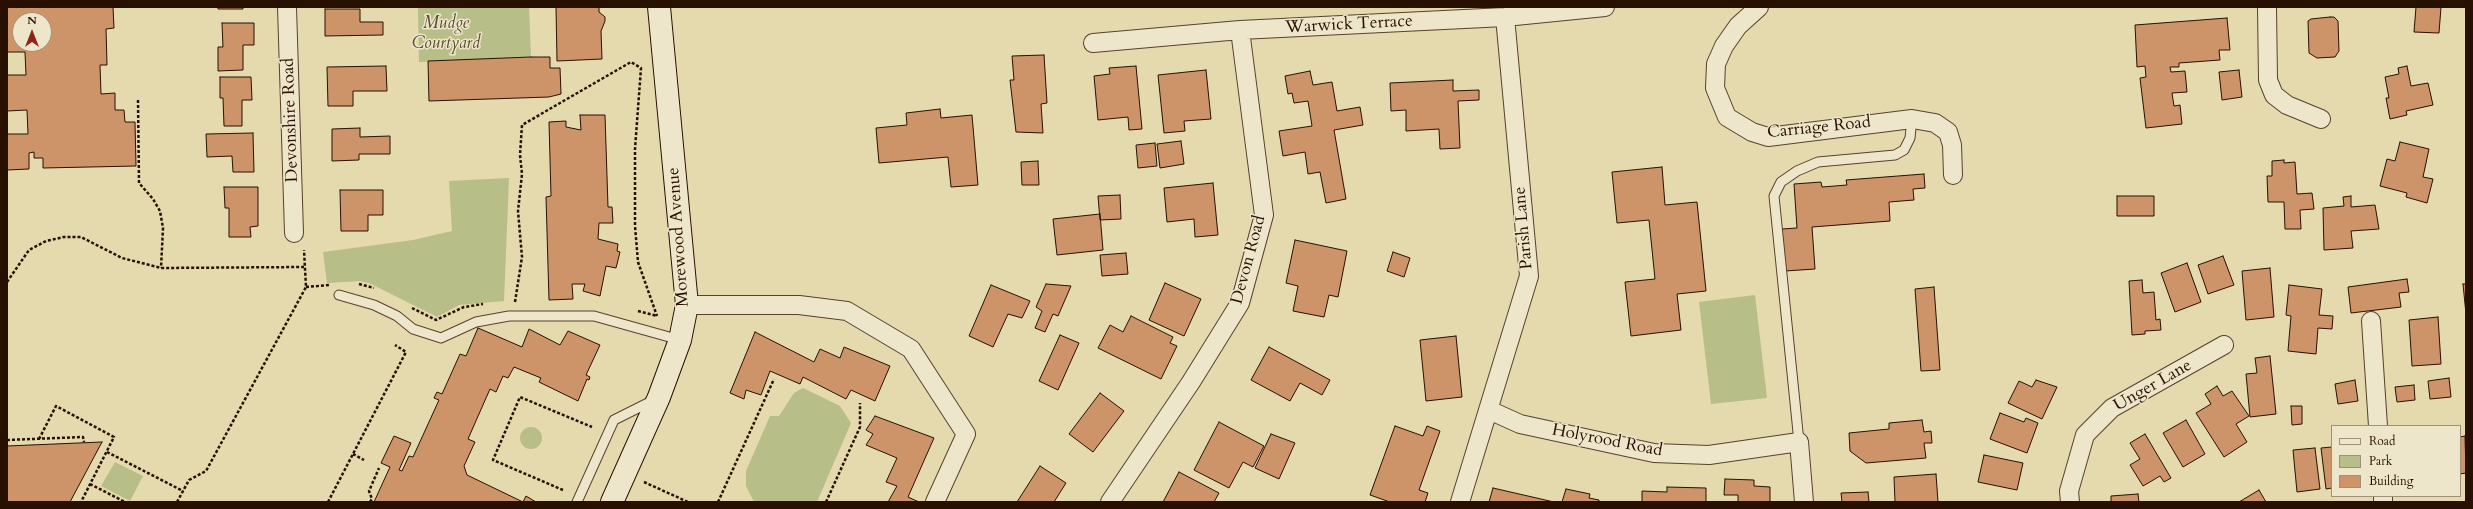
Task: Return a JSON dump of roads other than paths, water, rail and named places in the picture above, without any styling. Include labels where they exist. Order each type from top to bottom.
[{"type":"main road","name":"Morewood Avenue","points":[[612,502],[659,397],[680,340],[687,305],[659,7]]},
{"type":"street","name":"Devonshire Road","points":[[288,7],[294,233]]},
{"type":"street","name":"Warwick Terrace","points":[[1093,43],[1240,30],[1505,17],[1606,7]]},
{"type":"street","name":"Carriage Road","points":[[1758,7],[1738,26],[1724,46],[1716,64],[1715,88],[1727,117],[1752,132],[1768,137],[1912,119],[1936,123],[1948,132],[1952,145],[1953,175]]},
{"type":"street","points":[[2266,7],[2268,80],[2274,95],[2287,105],[2321,119]]},
{"type":"street","name":"Parish Lane","points":[[1460,502],[1529,276],[1505,17]]},
{"type":"street","name":"Devon Road","points":[[1110,502],[1191,382],[1240,303],[1264,215],[1240,30]]},
{"type":"street","points":[[687,305],[799,305],[848,312],[911,349],[966,434],[936,502]]},
{"type":"street","points":[[2372,321],[2378,425]]},
{"type":"street","name":"Unger Lane","points":[[2070,502],[2069,491],[2085,435],[2112,408],[2224,345]]},
{"type":"street","name":"Holyrood Road","points":[[1489,410],[1520,424],[1654,453],[1708,455],[1799,442]]},
{"type":"street","points":[[1799,442],[1804,502]]},
{"type":"lane","points":[[1799,442],[1774,196],[1781,182],[1797,171],[1818,162],[1895,155],[1904,150],[1910,138],[1912,119]]},
{"type":"lane","points":[[339,295],[374,305],[397,316],[414,329],[441,338],[476,322],[509,316],[594,316],[680,340]]},
{"type":"lane","points":[[577,502],[614,420],[659,397]]},
{"type":"park label","name":"Mudge Courtyard","points":[[446,34]]}]
